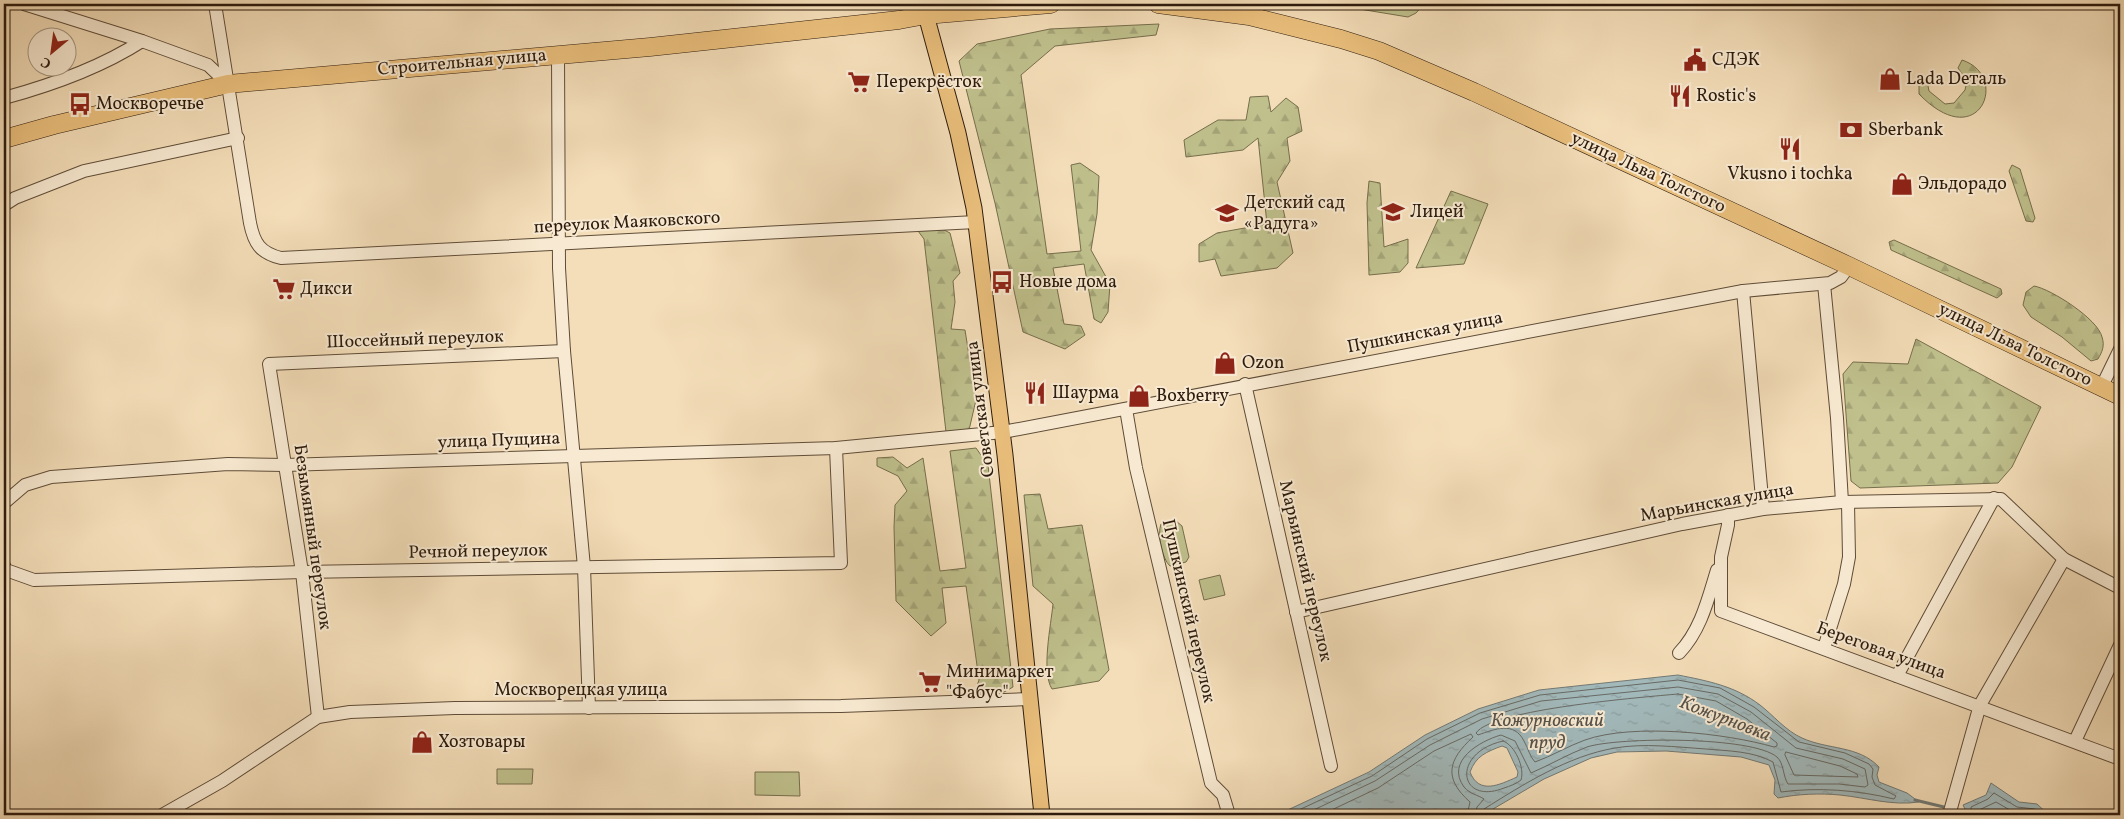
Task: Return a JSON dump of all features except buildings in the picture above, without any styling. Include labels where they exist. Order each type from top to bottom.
[{"type":"highway","points":[[924,9],[1051,4]]},
{"type":"highway","name":"улица Льва Толстого","points":[[1158,4],[1227,8],[1379,51],[1474,92],[1848,266],[2120,396]]},
{"type":"highway","name":"Строительная улица","points":[[4,139],[64,122],[228,84],[762,35],[924,9]]},
{"type":"main road","name":"Советская улица","points":[[924,9],[958,133],[976,222],[1003,432],[1042,815]]},
{"type":"street","points":[[24,4],[142,41],[208,65],[228,84]]},
{"type":"street","points":[[4,204],[84,171],[238,138],[215,4]]},
{"type":"street","points":[[4,98],[114,59],[142,41]]},
{"type":"street","points":[[558,55],[558,245],[564,351],[584,567],[589,708]]},
{"type":"street","name":"переулок Маяковского","points":[[238,138],[254,241],[260,250],[269,256],[281,258],[976,222]]},
{"type":"street","name":"Пушкинская улица","points":[[1003,432],[1126,410],[1245,384],[1743,291],[1824,284],[1841,277],[1848,266]]},
{"type":"street","points":[[1824,284],[1849,557],[1844,584],[1824,648]]},
{"type":"street","points":[[1743,291],[1763,509]]},
{"type":"street","points":[[2102,386],[2120,349]]},
{"type":"street","name":"Шоссейный переулок","points":[[269,364],[564,351]]},
{"type":"street","name":"Безымянный переулок","points":[[269,364],[302,572],[318,717]]},
{"type":"street","name":"Марьинский переулок","points":[[1245,384],[1330,766]]},
{"type":"street","name":"Пушкинский переулок","points":[[1126,410],[1136,468],[1211,783],[1223,795],[1229,815]]},
{"type":"street","name":"улица Пущина","points":[[4,503],[24,485],[50,477],[228,464],[285,465],[836,448],[1003,432]]},
{"type":"street","name":"Речной переулок","points":[[4,566],[6,570],[34,580],[302,572],[841,563],[836,448]]},
{"type":"street","points":[[1897,676],[1994,498],[2001,499],[2009,504],[2064,559],[2120,588]]},
{"type":"street","name":"Марьинская улица","points":[[1296,612],[1728,515],[1763,509],[1845,502],[1994,498]]},
{"type":"street","name":"Береговая улица","points":[[1728,515],[1728,525],[1721,557],[1720,611],[2076,741],[2120,759]]},
{"type":"street","points":[[1680,653],[1691,641],[1704,613],[1721,557]]},
{"type":"street","points":[[1949,815],[1980,706],[2064,559]]},
{"type":"street","points":[[2076,741],[2120,645]]},
{"type":"street","name":"Москворецкая улица","points":[[162,815],[222,781],[318,717],[384,710],[841,706],[1030,699]]},
{"type":"green space","points":[[1329,4],[1424,4],[1416,13],[1408,17]]},
{"type":"green space","points":[[1159,24],[1156,35],[1055,46],[1021,75],[1047,254],[1081,251],[1071,165],[1080,163],[1099,176],[1097,214],[1091,250],[1110,284],[1108,312],[1101,323],[1094,319],[1084,264],[1053,268],[1064,324],[1081,326],[1085,335],[1065,349],[1023,332],[995,203],[959,61],[977,44],[1050,29]]},
{"type":"green space","points":[[1962,60],[1977,69],[1984,81],[1986,94],[1981,106],[1972,115],[1958,117],[1940,111],[1919,94],[1919,85],[1927,75],[1933,74],[1936,78],[1928,86],[1929,91],[1945,104],[1954,103],[1965,90],[1967,81],[1958,68]]},
{"type":"green space","points":[[1268,96],[1271,112],[1286,98],[1298,107],[1302,131],[1287,138],[1290,161],[1277,182],[1293,253],[1277,268],[1221,276],[1215,259],[1199,262],[1199,244],[1217,233],[1267,224],[1258,138],[1243,150],[1186,157],[1184,140],[1218,120],[1246,120],[1250,97]]},
{"type":"green space","points":[[2012,165],[2020,169],[2035,218],[2033,222],[2026,221],[2009,171]]},
{"type":"green space","points":[[1369,181],[1380,183],[1384,247],[1408,239],[1408,263],[1400,272],[1369,275],[1367,203]]},
{"type":"green space","points":[[1451,191],[1488,204],[1464,264],[1416,268]]},
{"type":"green space","points":[[934,225],[950,233],[960,273],[953,281],[955,302],[951,329],[965,330],[976,400],[969,430],[946,432],[924,239],[918,231]]},
{"type":"green space","points":[[1894,240],[2001,289],[2002,294],[1997,298],[1891,250],[1889,242]]},
{"type":"green space","points":[[2034,286],[2042,288],[2062,299],[2092,322],[2099,330],[2103,340],[2103,349],[2098,359],[2091,361],[2062,337],[2031,317],[2023,305],[2026,292]]},
{"type":"green space","points":[[1916,339],[2041,407],[2012,467],[1998,483],[1860,488],[1851,481],[1843,374],[1853,362],[1908,364]]},
{"type":"green space","points":[[976,448],[988,465],[1013,687],[997,696],[975,692],[979,680],[966,586],[942,588],[946,623],[931,636],[896,601],[895,505],[907,491],[898,476],[877,466],[877,458],[893,457],[907,468],[923,458],[940,571],[966,568],[950,451]]},
{"type":"green space","points":[[1040,494],[1048,529],[1082,525],[1109,670],[1099,681],[1052,689],[1049,681],[1047,660],[1053,604],[1033,586],[1024,495]]},
{"type":"green space","points":[[1176,521],[1182,526],[1189,557],[1186,562],[1170,566],[1163,552],[1160,528],[1161,524]]},
{"type":"green space","points":[[1220,575],[1225,595],[1204,600],[1199,580]]},
{"type":"green space","points":[[497,769],[533,769],[532,784],[497,784]]},
{"type":"green space","points":[[755,772],[799,772],[800,796],[755,795]]},
{"type":"water","name":"Кожурновский пруд","points":[[1678,675],[1721,685],[1751,699],[1802,738],[1852,751],[1871,760],[1879,767],[1877,775],[1879,782],[1907,793],[1919,802],[1890,802],[1824,794],[1778,798],[1774,794],[1775,780],[1769,765],[1741,757],[1666,751],[1617,752],[1591,758],[1544,779],[1483,815],[1277,815],[1369,772],[1425,735],[1478,709],[1539,690]],"holes":[[[1502,746],[1507,748],[1518,772],[1517,777],[1497,785],[1484,786],[1479,784],[1470,772],[1475,762],[1491,750]]]},
{"type":"water","points":[[1991,783],[2019,802],[2037,804],[2049,815],[1968,815],[1963,805],[1986,795]]},
{"type":"waterway","name":"Кожурновка","points":[[1915,800],[1948,808]]},
{"type":"waterway","name":"Кожурновка","points":[[1954,810],[1975,815]]},
{"type":"place","name":"СДЭК","points":[[1695,60]]},
{"type":"place","name":"Lada Dеталь","points":[[1890,79]]},
{"type":"place","name":"Перекрёсток","points":[[859,82]]},
{"type":"place","name":"Rostic's","points":[[1680,96]]},
{"type":"place","name":"Москворечье","points":[[80,104]]},
{"type":"place","name":"Sberbank","points":[[1851,130]]},
{"type":"place","name":"Vkusno i tochka","points":[[1790,149]]},
{"type":"place","name":"Эльдорадо","points":[[1902,184]]},
{"type":"place","name":"Лицей","points":[[1393,212]]},
{"type":"place","name":"Детский сад «Радуга»","points":[[1227,213]]},
{"type":"place","name":"Новые дома","points":[[1002,282]]},
{"type":"place","name":"Дикси","points":[[284,289]]},
{"type":"place","name":"Ozon","points":[[1225,363]]},
{"type":"place","name":"Шаурма","points":[[1035,393]]},
{"type":"place","name":"Boxberry","points":[[1139,396]]},
{"type":"place","name":"Минимаркет \"Фабус\"","points":[[930,682]]},
{"type":"place","name":"Хозтовары","points":[[422,742]]}]
